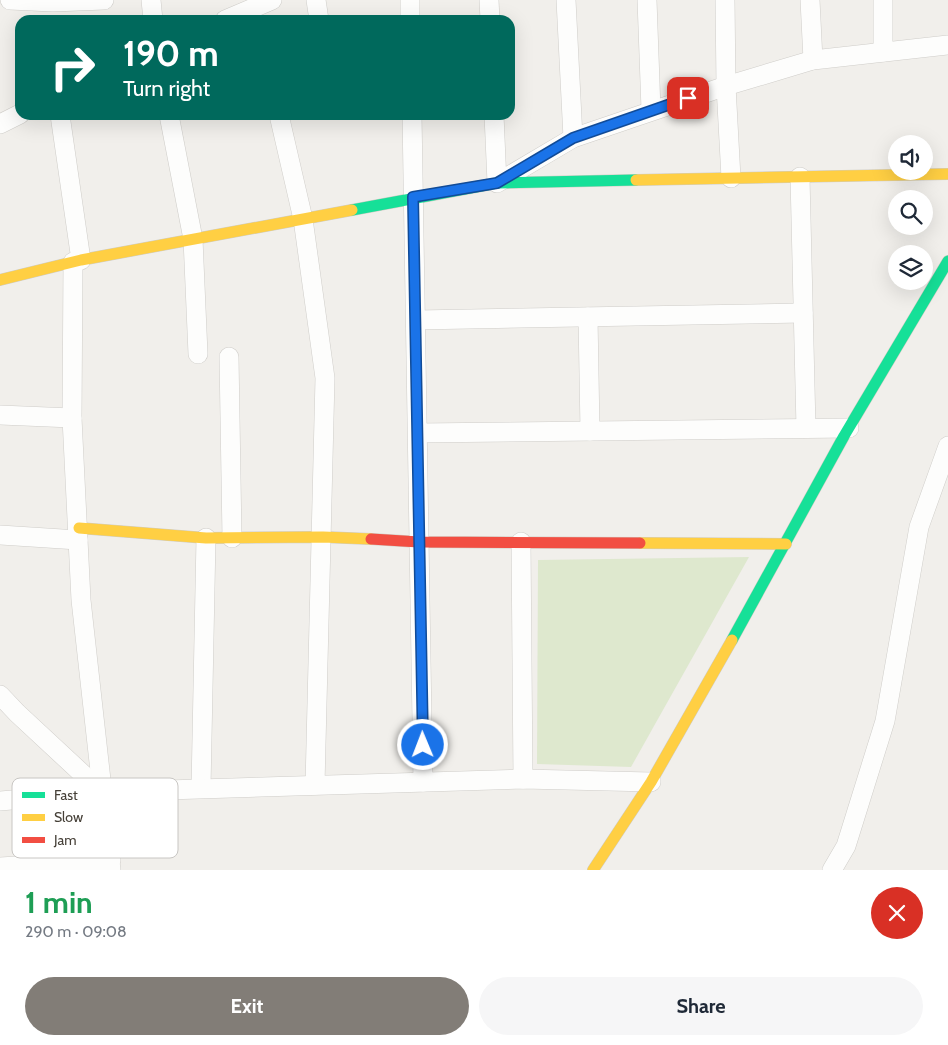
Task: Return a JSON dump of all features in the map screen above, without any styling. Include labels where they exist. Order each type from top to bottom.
[{"type":"street","points":[[10,0],[53,2],[104,0]]},
{"type":"street","points":[[151,0],[152,15]]},
{"type":"street","points":[[316,0],[318,15]]},
{"type":"street","points":[[410,0],[410,15]]},
{"type":"street","points":[[489,0],[490,15]]},
{"type":"street","points":[[566,0],[573,138]]},
{"type":"street","points":[[647,0],[651,110]]},
{"type":"street","points":[[725,0],[726,86],[731,178]]},
{"type":"street","points":[[810,0],[813,60]]},
{"type":"street","points":[[883,0],[883,52]]},
{"type":"street","points":[[238,15],[261,6]]},
{"type":"street","points":[[497,183],[573,138],[726,86],[813,60],[948,45]]},
{"type":"street","points":[[0,124],[15,116]]},
{"type":"street","points":[[61,120],[77,261],[72,418],[81,600],[100,778]]},
{"type":"street","points":[[170,120],[193,239],[198,354]]},
{"type":"street","points":[[280,120],[303,219],[325,378],[323,537],[315,785]]},
{"type":"street","points":[[412,120],[424,782]]},
{"type":"street","points":[[494,120],[497,183]]},
{"type":"street","points":[[0,280],[77,261],[413,197],[497,183],[948,174]]},
{"type":"street","points":[[800,177],[806,428]]},
{"type":"street","points":[[593,870],[650,782],[786,544],[849,428],[948,261]]},
{"type":"street","points":[[919,310],[948,288]]},
{"type":"street","points":[[416,320],[803,313]]},
{"type":"street","points":[[588,317],[590,431]]},
{"type":"street","points":[[229,357],[232,538]]},
{"type":"street","points":[[0,415],[72,418]]},
{"type":"street","points":[[418,433],[849,428]]},
{"type":"street","points":[[832,870],[846,846],[884,721],[919,527],[948,446]]},
{"type":"street","points":[[0,535],[79,534],[206,538],[323,537],[419,542],[786,544]]},
{"type":"street","points":[[201,788],[206,538]]},
{"type":"street","points":[[521,542],[523,779]]},
{"type":"street","points":[[0,695],[8,715],[85,778]]},
{"type":"street","points":[[178,789],[523,779],[650,782]]},
{"type":"street","points":[[0,867],[111,865]]},
{"type":"green space","points":[[749,557],[631,767],[537,764],[538,560]]},
{"type":"traffic: fast","points":[[352,210],[497,183],[636,180]]},
{"type":"traffic: fast","points":[[732,640],[844,436],[948,261]]},
{"type":"traffic: slow","points":[[636,180],[948,174]]},
{"type":"traffic: slow","points":[[0,280],[81,260],[352,210]]},
{"type":"traffic: slow","points":[[79,528],[206,538],[323,537],[371,539]]},
{"type":"traffic: slow","points":[[640,543],[786,544]]},
{"type":"traffic: slow","points":[[593,870],[651,782],[732,640]]},
{"type":"traffic: jam","points":[[371,539],[419,542],[640,543]]},
{"type":"route","points":[[423,745],[413,197],[497,183],[573,138],[688,98]]}]
